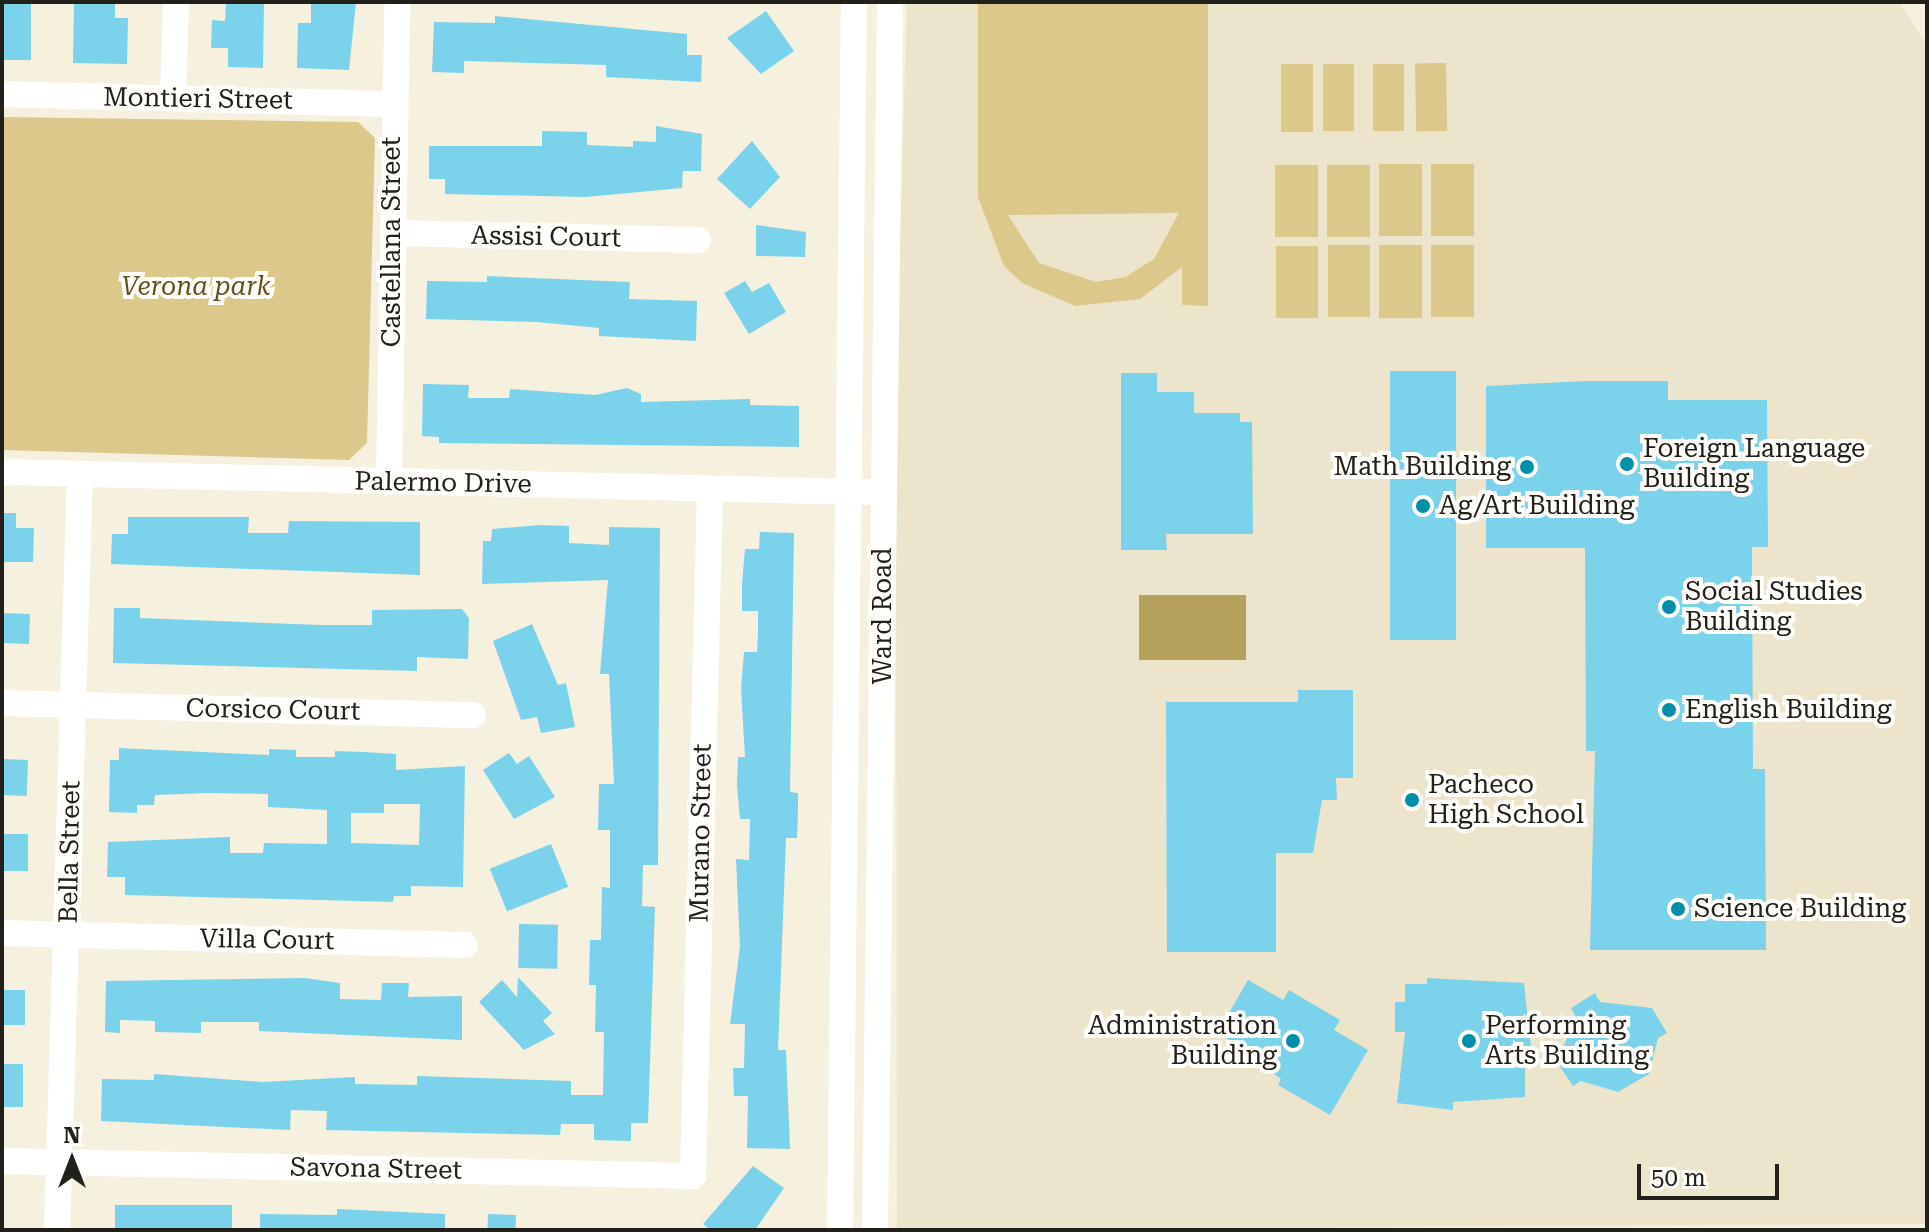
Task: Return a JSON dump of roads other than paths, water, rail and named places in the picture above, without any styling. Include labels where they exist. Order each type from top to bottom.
[{"type":"street","points":[[173,99],[176,2]]},
{"type":"street","name":"Castellana Street","points":[[389,482],[397,2]]},
{"type":"street","name":"Ward Road","points":[[840,1230],[854,2]]},
{"type":"street","name":"Ward Road","points":[[875,1230],[890,2]]},
{"type":"street","name":"Montieri Street","points":[[2,94],[393,104]]},
{"type":"street","name":"Assisi Court","points":[[394,233],[698,240]]},
{"type":"street","name":"Palermo Drive","points":[[2,472],[884,492]]},
{"type":"street","name":"Bella Street","points":[[57,1230],[80,474]]},
{"type":"street","name":"Murano Street","points":[[693,1176],[710,490]]},
{"type":"street","name":"Corsico Court","points":[[2,703],[473,715]]},
{"type":"street","name":"Villa Court","points":[[2,933],[465,945]]},
{"type":"street","name":"Savona Street","points":[[2,1161],[693,1176]]},
{"type":"place","name":"Foreign Language Building","points":[[1627,464]]},
{"type":"place","name":"Math Building","points":[[1527,467]]},
{"type":"place","name":"Ag/Art Building","points":[[1423,506]]},
{"type":"place","name":"Social Studies Building","points":[[1669,607]]},
{"type":"place","name":"English Building","points":[[1669,710]]},
{"type":"place","name":"Pacheco High School","points":[[1412,800]]},
{"type":"place","name":"Science Building","points":[[1678,909]]},
{"type":"place","name":"Administration Building","points":[[1293,1041]]},
{"type":"place","name":"Performing Arts Building","points":[[1469,1041]]},
{"type":"park label","name":"Verona park","points":[[196,287]]}]
